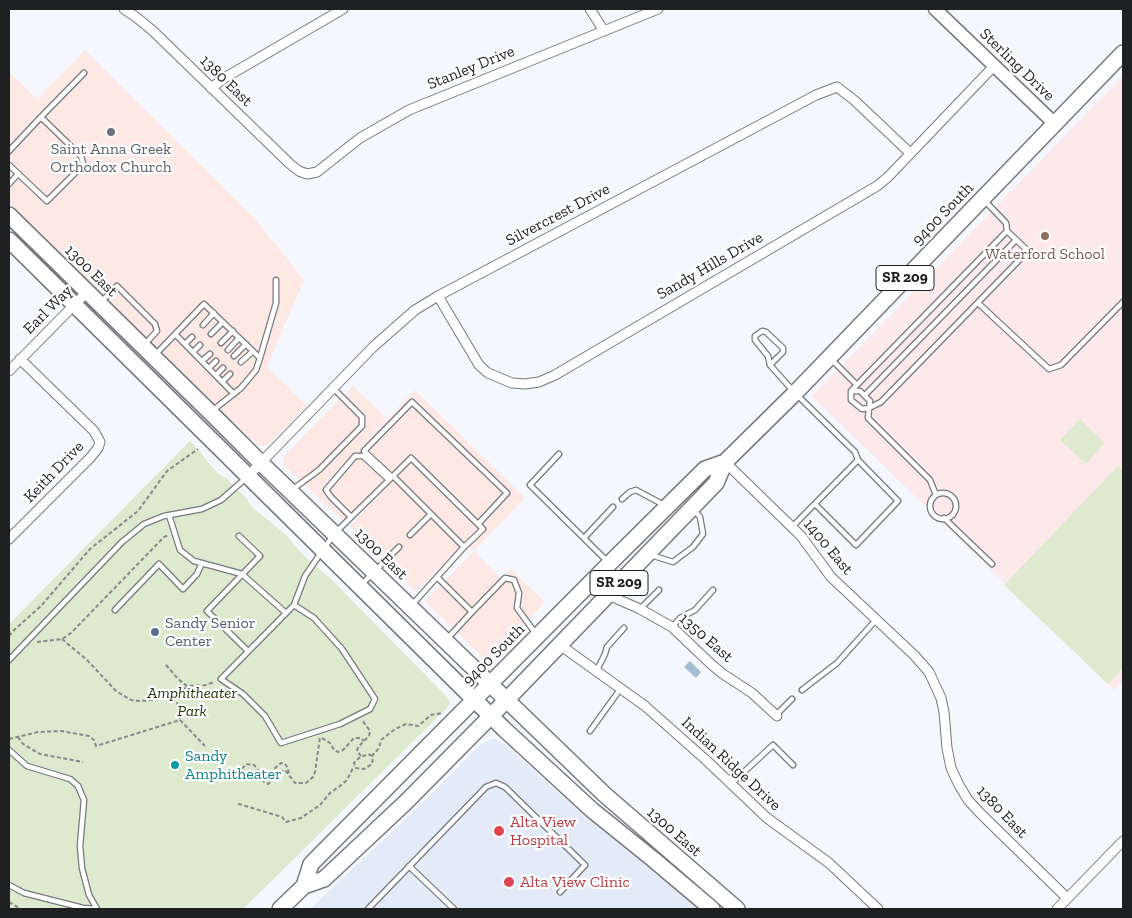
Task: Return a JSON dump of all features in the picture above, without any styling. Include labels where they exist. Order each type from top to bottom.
[{"type":"main road","name":"9400 South","points":[[280,909],[304,886],[324,879],[406,802],[507,700],[716,483],[725,462],[795,393],[1123,53]]},
{"type":"main road","name":"1300 East","points":[[9,215],[260,463],[604,794],[737,909]]},
{"type":"main road","name":"1300 East","points":[[9,240],[474,700],[592,810],[712,909]]},
{"type":"main road","name":"9400 South","points":[[304,886],[310,864],[705,469],[725,462]]},
{"type":"street","points":[[211,88],[226,77],[343,9]]},
{"type":"street","points":[[590,9],[604,30]]},
{"type":"street","name":"Stanley Drive","points":[[307,174],[317,172],[360,138],[409,110],[658,9]]},
{"type":"street","name":"1380 East","points":[[127,10],[144,23],[290,164],[307,174]]},
{"type":"street","name":"Sterling Drive","points":[[938,10],[1055,124]]},
{"type":"street","name":"Sandy Hills Drive","points":[[438,296],[479,365],[488,373],[512,383],[540,382],[863,194],[888,176],[994,66]]},
{"type":"street","name":"Silvercrest Drive","points":[[248,476],[397,324],[415,310],[808,99],[837,87],[854,100],[910,153]]},
{"type":"street","name":"Earl Way","points":[[9,371],[87,292]]},
{"type":"street","name":"Keith Drive","points":[[9,539],[90,458],[100,442],[94,431],[20,359]]},
{"type":"street","name":"1400 East","points":[[725,462],[792,527],[809,546],[831,577],[877,619],[929,672]]},
{"type":"street","name":"1350 East","points":[[608,595],[640,609],[672,627],[712,665],[752,693],[776,715]]},
{"type":"street","name":"Indian Ridge Drive","points":[[560,645],[622,688],[671,727],[776,826],[829,862],[878,909]]},
{"type":"street","name":"1380 East","points":[[929,672],[941,698],[944,712],[946,748],[951,768],[968,800],[1067,898]]},
{"type":"street","points":[[1057,909],[1123,841]]},
{"type":"lane","points":[[9,151],[84,73]]},
{"type":"lane","points":[[9,165],[47,201],[81,167],[81,156],[40,118]]},
{"type":"lane","points":[[9,184],[18,174]]},
{"type":"lane","points":[[982,199],[1006,222],[1006,230],[851,392],[851,400],[862,409],[881,402],[1028,252],[1006,230]]},
{"type":"lane","points":[[864,395],[1016,240]]},
{"type":"lane","points":[[210,412],[234,394],[256,370],[276,303],[276,280]]},
{"type":"lane","points":[[99,304],[117,286],[155,324],[157,331],[148,352]]},
{"type":"lane","points":[[978,302],[1049,370],[1061,365],[1123,302]]},
{"type":"lane","points":[[148,352],[175,334],[204,304],[260,358]]},
{"type":"lane","points":[[203,325],[214,313]]},
{"type":"lane","points":[[211,334],[223,322]]},
{"type":"lane","points":[[221,343],[233,331]]},
{"type":"lane","points":[[770,365],[783,352],[783,348],[766,332],[762,331],[755,336],[755,340],[768,356],[770,365],[795,393],[855,452],[858,460],[898,501],[856,545],[815,504]]},
{"type":"lane","points":[[175,334],[234,394]]},
{"type":"lane","points":[[185,344],[192,337]]},
{"type":"lane","points":[[228,350],[240,338]]},
{"type":"lane","points":[[193,352],[200,344]]},
{"type":"lane","points":[[234,356],[246,344]]},
{"type":"lane","points":[[241,362],[253,350]]},
{"type":"lane","points":[[202,361],[210,354]]},
{"type":"lane","points":[[829,358],[858,385]]},
{"type":"lane","points":[[209,368],[216,361]]},
{"type":"lane","points":[[216,375],[223,368]]},
{"type":"lane","points":[[222,382],[230,374]]},
{"type":"lane","points":[[290,491],[319,470],[362,426],[362,416],[333,388]]},
{"type":"lane","points":[[851,392],[860,390],[870,401],[868,418],[930,480],[936,495]]},
{"type":"lane","points":[[464,547],[364,451],[412,402],[507,493],[478,524]]},
{"type":"lane","points":[[559,454],[530,485],[610,563]]},
{"type":"lane","points":[[351,517],[326,490],[355,456],[363,456],[391,478]]},
{"type":"lane","points":[[294,605],[314,618],[342,648],[375,699],[370,709],[340,724],[281,743],[265,716],[242,694],[221,679],[294,605],[304,576],[334,534],[410,458],[483,529],[464,547],[410,607]]},
{"type":"lane","points":[[792,527],[858,460]]},
{"type":"lane","points":[[9,660],[122,542],[144,524],[169,514],[202,509],[221,500],[248,476]]},
{"type":"lane","points":[[622,499],[630,492],[636,490],[667,506]]},
{"type":"lane","points":[[944,518],[951,516],[956,508],[955,500],[952,496],[944,493],[936,495],[931,502],[931,510],[936,516],[944,518],[992,564]]},
{"type":"lane","points":[[584,538],[614,507]]},
{"type":"lane","points":[[647,554],[673,562],[693,547],[703,534],[703,529],[700,517],[692,507]]},
{"type":"lane","points":[[169,514],[180,550],[194,561],[242,574],[286,613]]},
{"type":"lane","points":[[410,535],[431,514]]},
{"type":"lane","points":[[239,536],[260,556],[207,612],[248,651]]},
{"type":"lane","points":[[360,587],[399,547]]},
{"type":"lane","points":[[115,610],[159,564],[183,589],[197,574],[202,563]]},
{"type":"lane","points":[[437,577],[472,612]]},
{"type":"lane","points":[[446,641],[505,578],[514,580],[519,593],[517,608],[537,636]]},
{"type":"lane","points":[[640,609],[659,590]]},
{"type":"lane","points":[[672,627],[680,618],[695,610],[714,590]]},
{"type":"lane","points":[[802,690],[837,663],[877,619]]},
{"type":"lane","points":[[597,670],[605,654],[606,646],[624,628]]},
{"type":"lane","points":[[590,731],[622,688]]},
{"type":"lane","points":[[776,715],[792,699]]},
{"type":"lane","points":[[731,784],[773,745],[793,765]]},
{"type":"lane","points":[[9,750],[27,766],[70,779],[78,786],[84,800],[80,846],[82,868],[89,895],[97,909]]},
{"type":"lane","points":[[9,760],[14,755]]},
{"type":"lane","points":[[368,909],[486,787],[496,783],[504,787],[585,865],[560,892]]},
{"type":"lane","points":[[409,866],[454,909]]},
{"type":"lane","points":[[9,885],[24,893],[83,908],[97,909]]},
{"type":"path","points":[[9,636],[41,606],[90,550],[138,511],[167,471],[198,449]]},
{"type":"path","points":[[37,642],[62,638],[76,629],[164,537],[174,533]]},
{"type":"path","points":[[62,638],[123,696],[141,701],[176,696],[180,695],[187,686]]},
{"type":"path","points":[[166,665],[187,686],[206,685],[221,679]]},
{"type":"path","points":[[176,696],[180,720],[205,746]]},
{"type":"path","points":[[354,766],[360,770],[372,764],[372,756],[379,748],[381,740],[402,725],[418,726],[431,715],[442,713]]},
{"type":"path","points":[[361,714],[364,724],[370,731],[369,736],[358,749],[361,756]]},
{"type":"path","points":[[9,739],[38,732],[61,731],[89,736],[94,740],[96,746],[180,720]]},
{"type":"path","points":[[274,775],[280,770],[285,770],[298,784],[306,783],[313,777],[320,735],[338,752],[354,738],[360,738],[364,741]]},
{"type":"path","points":[[17,736],[23,744],[40,754],[83,762]]},
{"type":"path","points":[[239,805],[282,817],[286,822],[300,818],[312,811],[330,793],[347,780],[356,760],[368,754],[372,756]]},
{"type":"path","points":[[240,776],[243,767],[250,763],[256,766],[264,782],[268,784],[274,775],[274,769],[281,763],[285,763],[287,766],[289,775]]},
{"type":"path","points":[[224,775],[237,777],[254,770],[260,771]]},
{"type":"path","points":[[9,902],[21,909]]},
{"type":"shaded area","points":[[85,50],[257,221],[304,280],[267,367],[307,406],[268,445],[260,446],[256,444],[9,203],[9,72],[37,99]]},
{"type":"shaded area","name":"Waterford School","points":[[1123,76],[1123,681],[1114,690],[812,396]]},
{"type":"shaded area","points":[[353,386],[386,418],[358,449],[387,476],[343,521],[285,466],[283,460],[284,456]]},
{"type":"shaded area","points":[[415,390],[525,498],[474,551],[465,543],[416,592],[350,526],[393,481],[359,448]]},
{"type":"shaded area","points":[[474,551],[502,579],[511,569],[545,602],[495,655],[486,657],[480,655],[425,601]]},
{"type":"shaded area","name":"Alta View Hospital","points":[[491,739],[496,739],[504,744],[557,791],[700,909],[310,909],[420,805],[480,745]]},
{"type":"green space","points":[[1080,419],[1105,443],[1086,464],[1060,440]]},
{"type":"green space","name":"Amphitheater Park","points":[[190,441],[210,465],[247,499],[252,507],[286,535],[302,554],[332,580],[450,702],[447,708],[243,909],[9,909],[9,624]]},
{"type":"green space","points":[[1118,466],[1123,472],[1123,668],[1108,684],[1004,585]]},
{"type":"water","points":[[690,661],[701,672],[696,678],[684,667]]},
{"type":"place","name":"Saint Anna Greek Orthodox Church","points":[[111,132]]},
{"type":"place","name":"Waterford School","points":[[1045,236]]},
{"type":"place","name":"Sandy Senior Center","points":[[155,632]]},
{"type":"place","name":"Sandy Amphitheater","points":[[175,765]]},
{"type":"place","name":"Alta View Hospital","points":[[499,831]]},
{"type":"place","name":"Alta View Clinic","points":[[509,882]]}]
